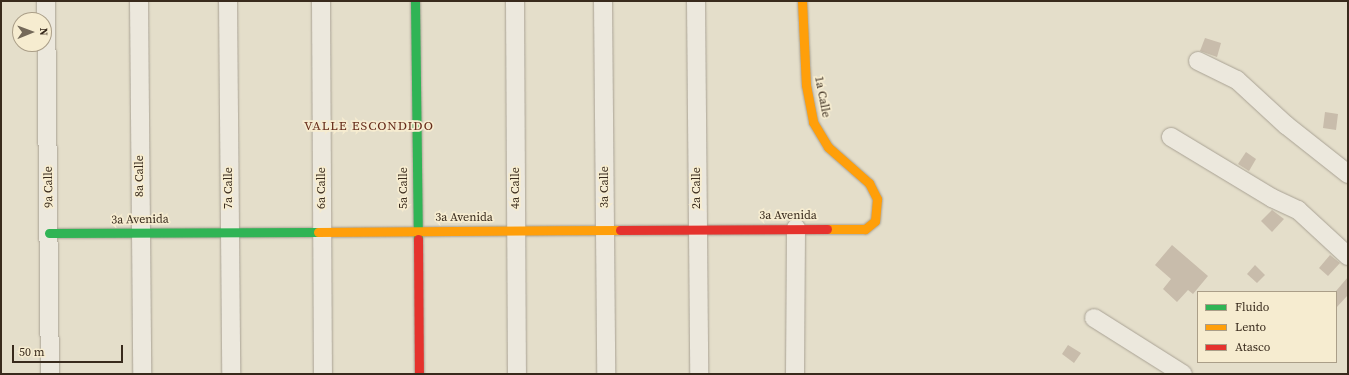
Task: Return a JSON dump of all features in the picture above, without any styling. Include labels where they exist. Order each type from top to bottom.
[{"type":"street","name":"9a Calle","points":[[46,1],[50,374]]},
{"type":"street","name":"8a Calle","points":[[139,1],[142,374]]},
{"type":"street","name":"7a Calle","points":[[228,1],[231,374]]},
{"type":"street","name":"6a Calle","points":[[321,1],[323,374]]},
{"type":"street","name":"5a Calle","points":[[415,1],[416,230],[419,374]]},
{"type":"street","name":"4a Calle","points":[[515,1],[517,374]]},
{"type":"street","name":"3a Calle","points":[[603,1],[606,374]]},
{"type":"street","name":"2a Calle","points":[[696,1],[699,374]]},
{"type":"street","name":"1a Calle","points":[[802,1],[806,85],[813,122],[828,147],[869,183],[877,199],[875,221]]},
{"type":"street","points":[[1198,61],[1237,80],[1286,125],[1348,174]]},
{"type":"street","points":[[1171,137],[1272,198],[1298,210],[1348,256]]},
{"type":"street","name":"3a Avenida","points":[[49,233],[697,228],[865,229],[875,221]]},
{"type":"street","points":[[795,374],[796,228]]},
{"type":"street","points":[[1094,318],[1183,374]]},
{"type":"building","points":[[1205,38],[1221,43],[1217,57],[1200,51]]},
{"type":"building","points":[[1325,112],[1338,114],[1336,130],[1323,128]]},
{"type":"building","points":[[1246,152],[1256,159],[1249,171],[1238,164]]},
{"type":"building","points":[[1272,210],[1284,219],[1272,232],[1261,221]]},
{"type":"building","points":[[1172,245],[1208,276],[1193,294],[1188,290],[1177,302],[1163,289],[1171,279],[1155,265]]},
{"type":"building","points":[[1330,255],[1340,263],[1328,276],[1319,268]]},
{"type":"building","points":[[1255,265],[1265,275],[1257,283],[1247,274]]},
{"type":"building","points":[[1348,277],[1348,295],[1337,307],[1336,291]]},
{"type":"building","points":[[1068,345],[1081,353],[1074,363],[1062,354]]},
{"type":"traffic: fast","points":[[415,1],[418,239]]},
{"type":"traffic: fast","points":[[49,233],[318,232]]},
{"type":"traffic: slow","points":[[802,1],[806,85],[813,122],[828,147],[869,183],[877,199],[875,221],[865,229],[827,229]]},
{"type":"traffic: slow","points":[[318,232],[620,230]]},
{"type":"traffic: jam","points":[[620,230],[827,229]]},
{"type":"traffic: jam","points":[[418,239],[419,374]]},
{"type":"district","name":"VALLE ESCONDIDO","points":[[369,126]]}]
